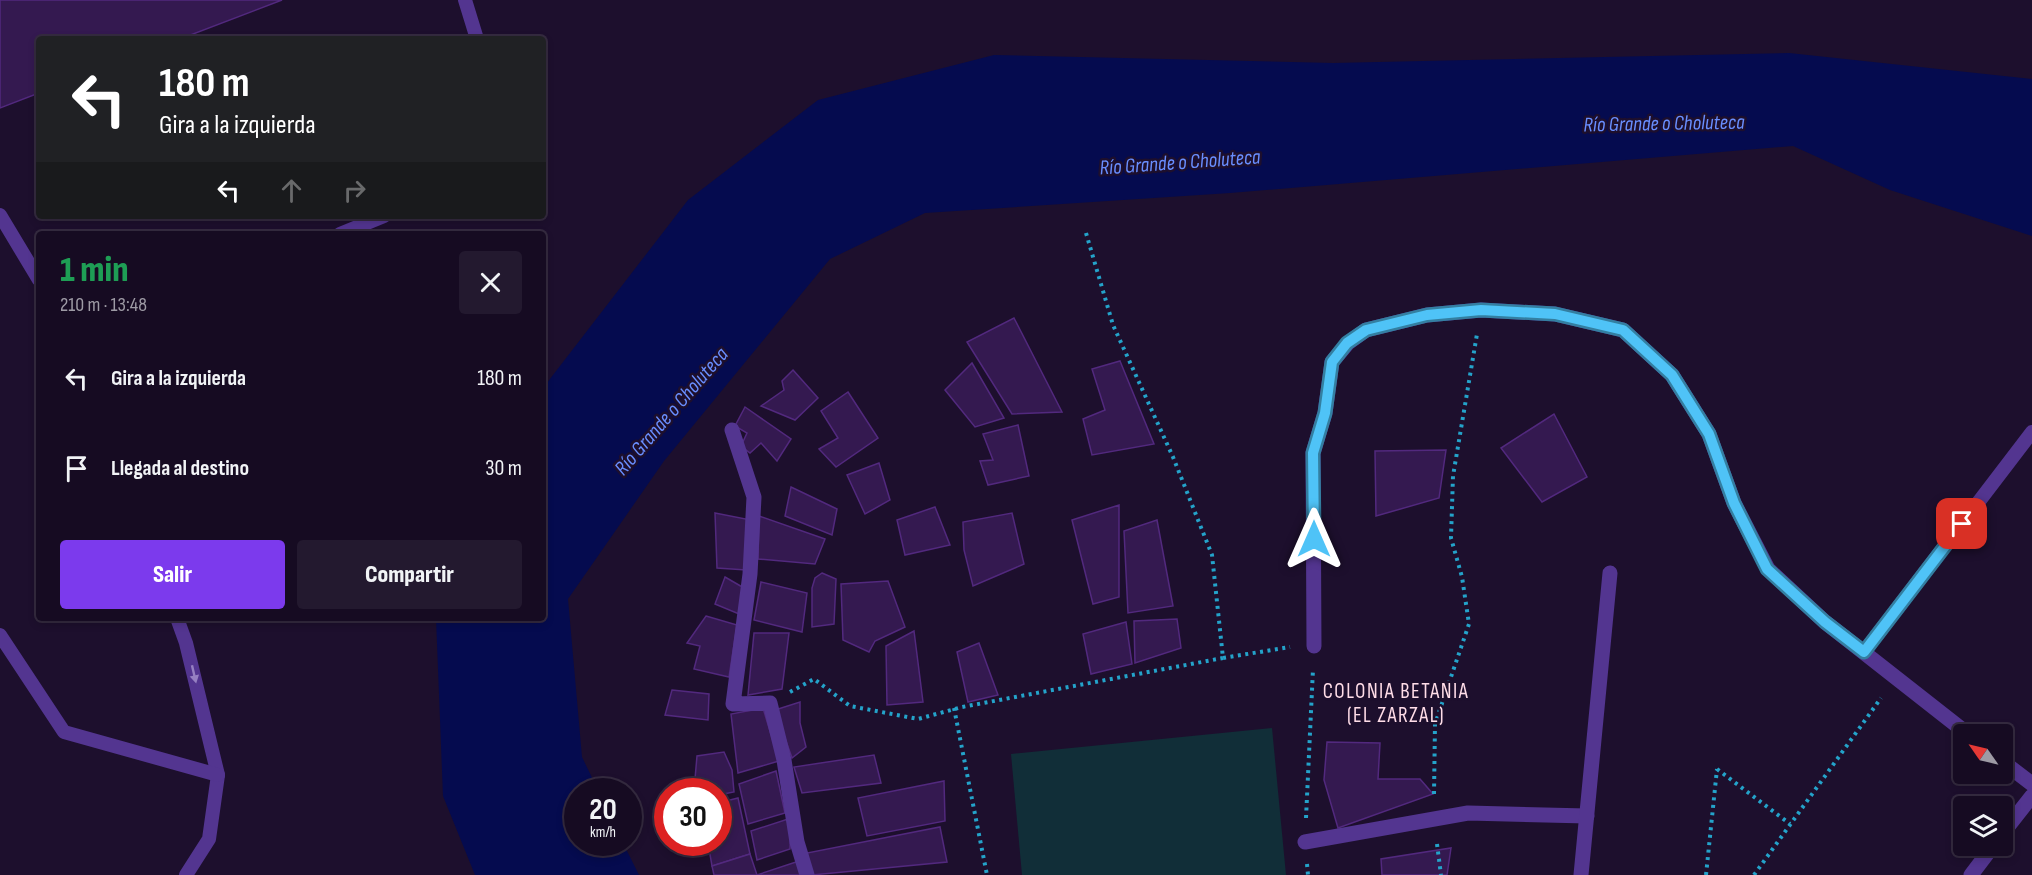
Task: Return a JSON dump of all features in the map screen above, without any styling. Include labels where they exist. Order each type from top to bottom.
[{"type":"street","points":[[1314,646],[1313,453],[1325,413],[1332,362],[1347,343],[1366,330],[1427,315],[1481,310],[1555,314],[1623,330],[1672,375],[1709,434],[1734,503],[1767,569],[1825,622],[1956,724]]},
{"type":"street","points":[[732,430],[754,497],[750,574],[733,704],[770,703],[784,760],[797,842],[807,875]]},
{"type":"street","points":[[1581,875],[1610,573]]},
{"type":"street","points":[[2013,769],[2032,784]]},
{"type":"street","points":[[2013,820],[2032,796]]},
{"type":"street","points":[[1305,842],[1468,813],[1587,816]]},
{"type":"street","points":[[1971,875],[1985,856]]},
{"type":"lane","points":[[465,0],[476,36]]},
{"type":"lane","points":[[0,215],[36,275]]},
{"type":"lane","points":[[347,231],[377,219]]},
{"type":"lane","points":[[1864,652],[2032,432]]},
{"type":"lane","points":[[178,621],[186,643],[218,775],[209,839],[186,875]]},
{"type":"lane","points":[[0,635],[64,732],[218,775]]},
{"type":"path","points":[[1086,233],[1113,325],[1173,457],[1212,555],[1223,658]]},
{"type":"path","points":[[1441,875],[1433,776],[1436,724],[1468,624],[1462,577],[1451,538],[1453,476],[1481,310]]},
{"type":"path","points":[[770,703],[814,679],[850,706],[918,718],[954,708],[1223,658],[1290,647],[1314,646],[1305,842],[1308,875]]},
{"type":"path","points":[[1754,875],[1896,677]]},
{"type":"path","points":[[954,708],[987,875]]},
{"type":"path","points":[[1706,875],[1717,769],[1791,825]]},
{"type":"shaded area","points":[[1272,728],[1286,875],[1022,875],[1011,754]]},
{"type":"water","name":"Río Grande o Choluteca","points":[[1789,53],[2032,79],[2032,236],[1890,190],[1793,146],[1230,193],[925,213],[830,259],[664,461],[568,599],[582,757],[592,778],[564,778],[564,856],[630,856],[639,875],[475,875],[443,796],[436,621],[546,621],[546,384],[688,200],[818,100],[994,55],[1333,63]]},
{"type":"building","points":[[0,0],[282,0],[188,36],[36,36],[36,94],[0,108]]},
{"type":"building","points":[[1014,318],[1062,412],[1012,414],[967,342]]},
{"type":"building","points":[[1120,361],[1154,444],[1092,455],[1083,419],[1105,410],[1092,369]]},
{"type":"building","points":[[972,363],[1004,418],[975,427],[945,390]]},
{"type":"building","points":[[793,370],[818,398],[795,420],[761,406],[784,390],[782,381]]},
{"type":"building","points":[[848,392],[878,438],[836,467],[819,449],[838,438],[821,411]]},
{"type":"building","points":[[745,407],[791,439],[777,461],[761,443],[750,453],[741,446],[747,433],[735,426]]},
{"type":"building","points":[[1554,414],[1587,477],[1542,502],[1501,448]]},
{"type":"building","points":[[1018,425],[1029,476],[988,485],[980,461],[993,460],[983,434]]},
{"type":"building","points":[[1446,450],[1439,498],[1376,516],[1375,451]]},
{"type":"building","points":[[879,463],[890,500],[865,514],[847,475]]},
{"type":"building","points":[[791,487],[837,509],[832,535],[785,516]]},
{"type":"building","points":[[1119,505],[1119,597],[1093,604],[1072,520]]},
{"type":"building","points":[[935,507],[950,545],[905,555],[897,520]]},
{"type":"building","points":[[715,513],[751,520],[746,570],[717,568]]},
{"type":"building","points":[[1012,513],[1024,564],[973,586],[964,550],[963,522]]},
{"type":"building","points":[[759,516],[825,539],[815,564],[758,559]]},
{"type":"building","points":[[1157,520],[1173,606],[1128,613],[1124,531]]},
{"type":"building","points":[[822,573],[836,579],[834,624],[812,627],[812,588],[815,578]]},
{"type":"building","points":[[725,577],[744,588],[739,614],[715,604]]},
{"type":"building","points":[[888,581],[905,627],[875,641],[869,652],[843,640],[841,584]]},
{"type":"building","points":[[761,582],[807,593],[802,632],[754,620]]},
{"type":"building","points":[[706,616],[737,625],[729,677],[694,669],[700,646],[687,643]]},
{"type":"building","points":[[1177,619],[1181,648],[1135,663],[1134,621]]},
{"type":"building","points":[[1126,622],[1132,664],[1091,674],[1083,634]]},
{"type":"building","points":[[914,631],[923,702],[887,705],[886,646]]},
{"type":"building","points":[[754,633],[789,633],[782,689],[748,695]]},
{"type":"building","points":[[979,643],[998,695],[968,702],[957,652]]},
{"type":"building","points":[[672,690],[709,694],[708,720],[665,715]]},
{"type":"building","points":[[800,702],[800,723],[806,747],[792,758],[775,710]]},
{"type":"building","points":[[763,708],[779,761],[738,773],[731,714]]},
{"type":"building","points":[[1327,742],[1380,743],[1378,779],[1420,779],[1433,794],[1338,828],[1324,780]]},
{"type":"building","points":[[724,752],[732,770],[734,792],[732,792],[732,778],[695,778],[697,756]]},
{"type":"building","points":[[874,755],[881,783],[802,793],[794,767]]},
{"type":"building","points":[[776,771],[785,813],[748,824],[739,784]]},
{"type":"building","points":[[944,781],[945,821],[867,836],[858,798]]},
{"type":"building","points":[[738,798],[750,854],[712,866],[710,856],[732,856],[732,800]]},
{"type":"building","points":[[791,818],[790,849],[757,860],[751,831]]},
{"type":"building","points":[[940,827],[947,862],[812,875],[807,853]]},
{"type":"building","points":[[1451,848],[1447,875],[1382,875],[1381,859]]},
{"type":"building","points":[[750,854],[757,875],[714,875],[712,866]]},
{"type":"building","points":[[799,861],[802,875],[757,875]]},
{"type":"district","name":"COLONIA BETANIA (EL ZARZAL)","points":[[1396,703]]},
{"type":"route","points":[[1314,539],[1313,453],[1325,413],[1332,362],[1347,343],[1366,330],[1427,315],[1481,310],[1555,314],[1623,330],[1672,375],[1709,434],[1734,503],[1767,569],[1825,622],[1864,652],[1962,524]]}]
